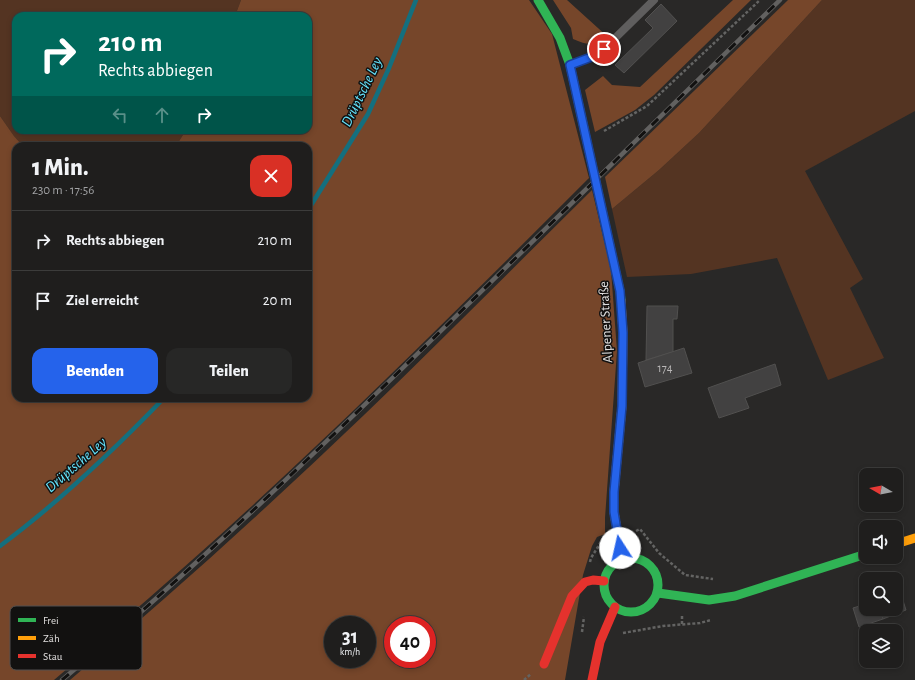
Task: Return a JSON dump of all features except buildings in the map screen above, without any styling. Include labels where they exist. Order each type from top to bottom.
[{"type":"street","name":"Alpener Straße","points":[[538,0],[560,38],[570,65],[620,291],[623,333],[622,406],[614,492],[614,512],[622,559]]},
{"type":"street","points":[[903,542],[915,538]]},
{"type":"street","points":[[658,593],[709,600],[735,596],[859,556]]},
{"type":"street","points":[[631,557],[639,558],[647,562],[657,575],[659,584],[658,593],[648,606],[640,611],[623,611],[615,607],[606,595],[604,580],[606,574],[610,567],[622,559],[631,557]]},
{"type":"street","points":[[544,664],[572,596],[579,586],[586,581],[594,579],[604,580]]},
{"type":"street","points":[[592,680],[598,647],[604,627],[615,607]]},
{"type":"lane","points":[[570,65],[594,56],[604,49],[654,0]]},
{"type":"path","points":[[588,141],[647,106],[760,0]]},
{"type":"path","points":[[586,581],[591,558],[600,542],[640,529],[659,553],[685,575],[715,580]]},
{"type":"shaded area","points":[[0,0],[241,0],[236,12],[12,12],[12,133],[0,116]]},
{"type":"shaded area","points":[[241,0],[529,0],[552,34],[589,178],[417,348],[286,474],[196,557],[140,606],[10,606],[10,670],[66,670],[54,680],[0,680],[0,116],[19,142],[12,142],[12,402],[312,402],[312,142],[178,142],[184,134],[312,134],[312,12],[236,12]]},
{"type":"shaded area","points":[[553,0],[567,0],[609,38],[596,44],[582,43],[573,39],[571,28]]},
{"type":"shaded area","points":[[733,0],[751,0],[654,95],[635,110],[595,132],[585,90],[603,76],[612,85],[640,87]]},
{"type":"shaded area","points":[[788,0],[822,0],[699,133],[659,170],[612,209],[605,177]]},
{"type":"shaded area","points":[[822,0],[915,0],[915,111],[805,171],[863,279],[850,288],[884,358],[828,380],[777,258],[691,274],[627,277],[612,209],[659,170],[699,133]]},
{"type":"shaded area","points":[[13,134],[184,134],[178,142],[19,142]]},
{"type":"shaded area","points":[[592,190],[611,270],[617,351],[605,534],[597,537],[592,546],[583,575],[565,680],[70,680],[82,670],[142,670],[142,618],[292,483],[393,387]]},
{"type":"waterway","name":"Drüptsche Ley","points":[[312,204],[368,114],[389,68],[416,0]]},
{"type":"waterway","name":"Drüptsche Ley","points":[[0,546],[64,494],[160,402]]},
{"type":"railway","points":[[142,611],[307,460],[780,0]]},
{"type":"railway","points":[[62,680],[74,670]]},
{"type":"traffic: fast","points":[[538,0],[560,38],[570,65],[621,300]]},
{"type":"traffic: fast","points":[[658,593],[709,600],[735,596],[859,556]]},
{"type":"traffic: fast","points":[[626,558],[636,558],[646,562],[654,570],[658,580],[658,585],[658,590],[654,600],[646,608],[636,612],[626,612],[616,608],[608,600],[604,590],[604,580],[608,570],[616,562],[626,558]]},
{"type":"traffic: slow","points":[[621,300],[623,333],[622,406],[614,492],[614,512],[622,559]]},
{"type":"traffic: slow","points":[[903,542],[915,538]]},
{"type":"traffic: jam","points":[[544,664],[572,596],[585,582],[593,580],[604,581]]},
{"type":"traffic: jam","points":[[592,680],[600,642],[615,607]]},
{"type":"route","points":[[604,49],[594,56],[570,65],[620,291],[623,333],[623,378],[622,406],[614,492],[614,512],[620,548]]}]
